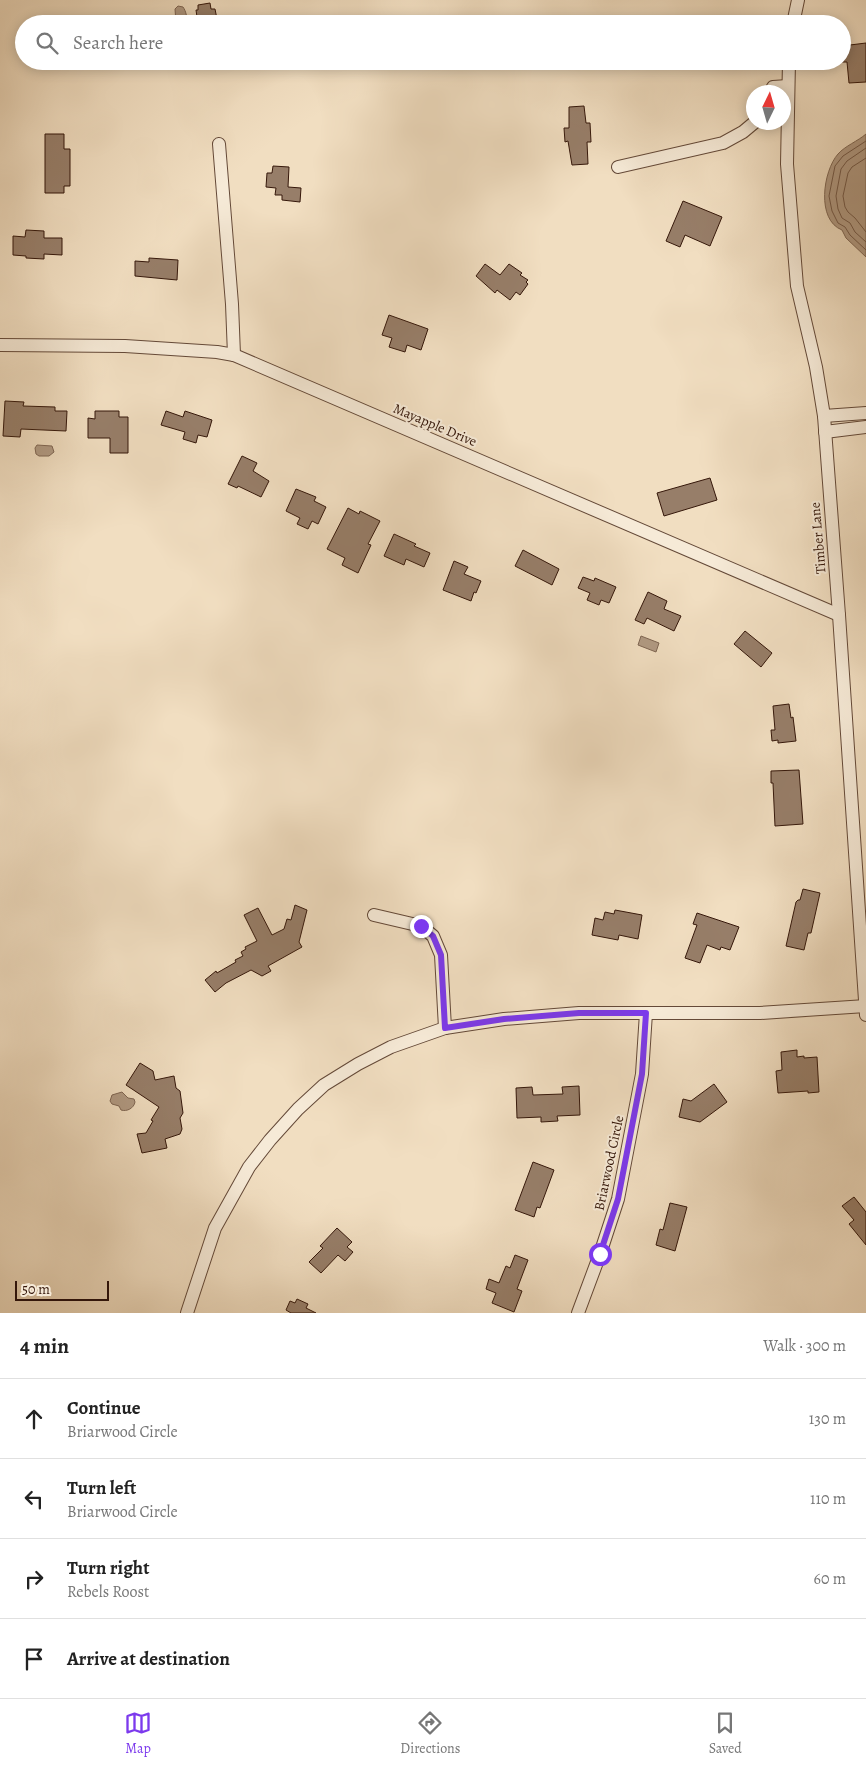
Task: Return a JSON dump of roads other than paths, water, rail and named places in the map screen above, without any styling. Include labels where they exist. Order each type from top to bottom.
[{"type":"street","points":[[795,15],[798,0]]},
{"type":"street","name":"Timber Lane","points":[[788,85],[789,70]]},
{"type":"street","points":[[618,167],[723,143],[746,130]]},
{"type":"street","name":"Timber Lane","points":[[788,130],[788,164],[797,286],[816,367],[824,416],[866,1009]]},
{"type":"street","points":[[219,144],[232,304],[234,355]]},
{"type":"street","name":"Mayapple Drive","points":[[0,345],[125,346],[217,352],[234,355],[839,615]]},
{"type":"street","points":[[824,416],[866,412]]},
{"type":"street","points":[[825,432],[866,427]]},
{"type":"street","points":[[374,914],[421,926],[433,936],[441,955],[445,1028]]},
{"type":"street","points":[[186,1313],[214,1228],[238,1183],[270,1140],[298,1109],[324,1085],[358,1064],[392,1047],[445,1028],[504,1019],[579,1013],[760,1013],[866,1009]]},
{"type":"street","name":"Briarwood Circle","points":[[578,1313],[618,1199],[642,1074],[646,1013]]},
{"type":"water","points":[[178,6],[183,7],[186,15],[175,15],[175,9]]},
{"type":"water","points":[[866,134],[866,257],[846,238],[842,230],[834,225],[828,216],[825,206],[825,195],[829,172],[838,154]]},
{"type":"water","points":[[37,445],[52,446],[54,452],[49,456],[39,456],[36,454],[35,448]]},
{"type":"water","points":[[641,636],[659,643],[656,652],[638,645]]},
{"type":"water","points":[[122,1092],[128,1098],[134,1099],[135,1102],[132,1108],[128,1110],[121,1110],[119,1106],[112,1104],[110,1101],[112,1095]]}]
